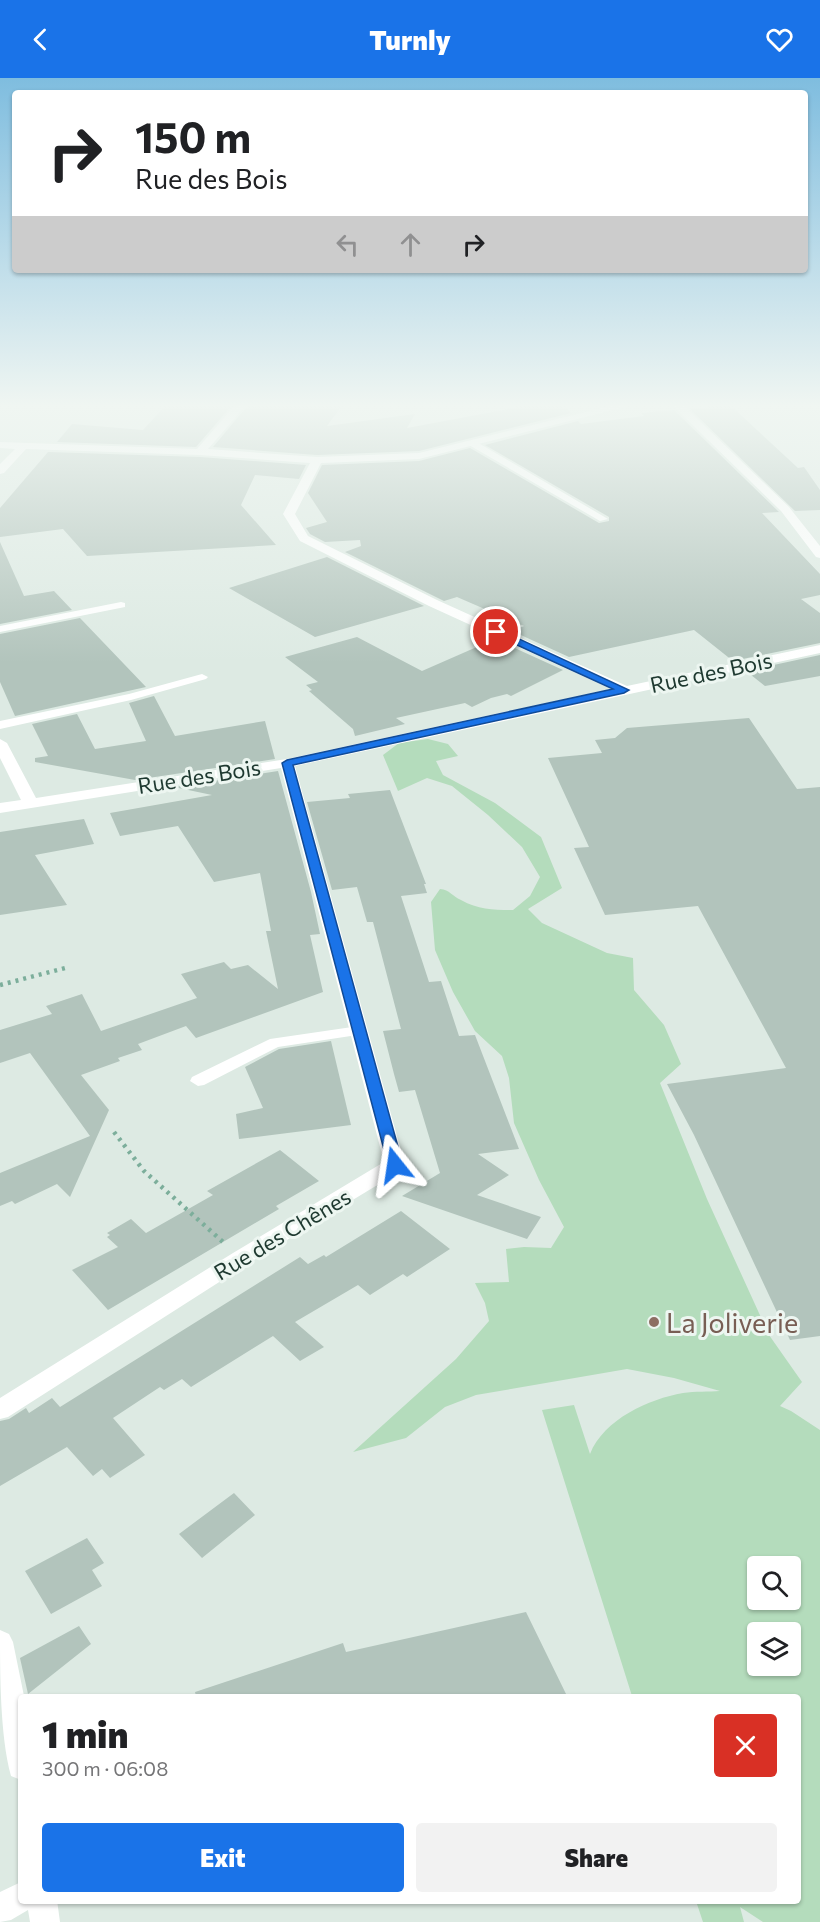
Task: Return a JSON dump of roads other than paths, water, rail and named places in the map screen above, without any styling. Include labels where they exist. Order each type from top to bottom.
[{"type":"street","points":[[301,490],[289,514],[304,538],[433,603],[624,690]]},
{"type":"street","points":[[764,490],[785,510],[820,554]]},
{"type":"street","name":"Rue des Bois","points":[[0,808],[287,763],[820,649]]},
{"type":"street","points":[[0,744],[30,802]]},
{"type":"street","name":"Rue des Chênes","points":[[0,1410],[241,1258],[395,1165],[287,763]]},
{"type":"street","points":[[0,1642],[18,1748]]},
{"type":"street","points":[[0,1909],[18,1899]]},
{"type":"street","points":[[43,1904],[45,1922]]},
{"type":"lane","points":[[553,490],[603,519]]},
{"type":"lane","points":[[0,629],[121,605]]},
{"type":"lane","points":[[0,726],[131,697],[202,677]]},
{"type":"lane","points":[[198,1081],[275,1042],[359,1030]]},
{"type":"place","name":"La Joliverie","points":[[654,1322]]}]
